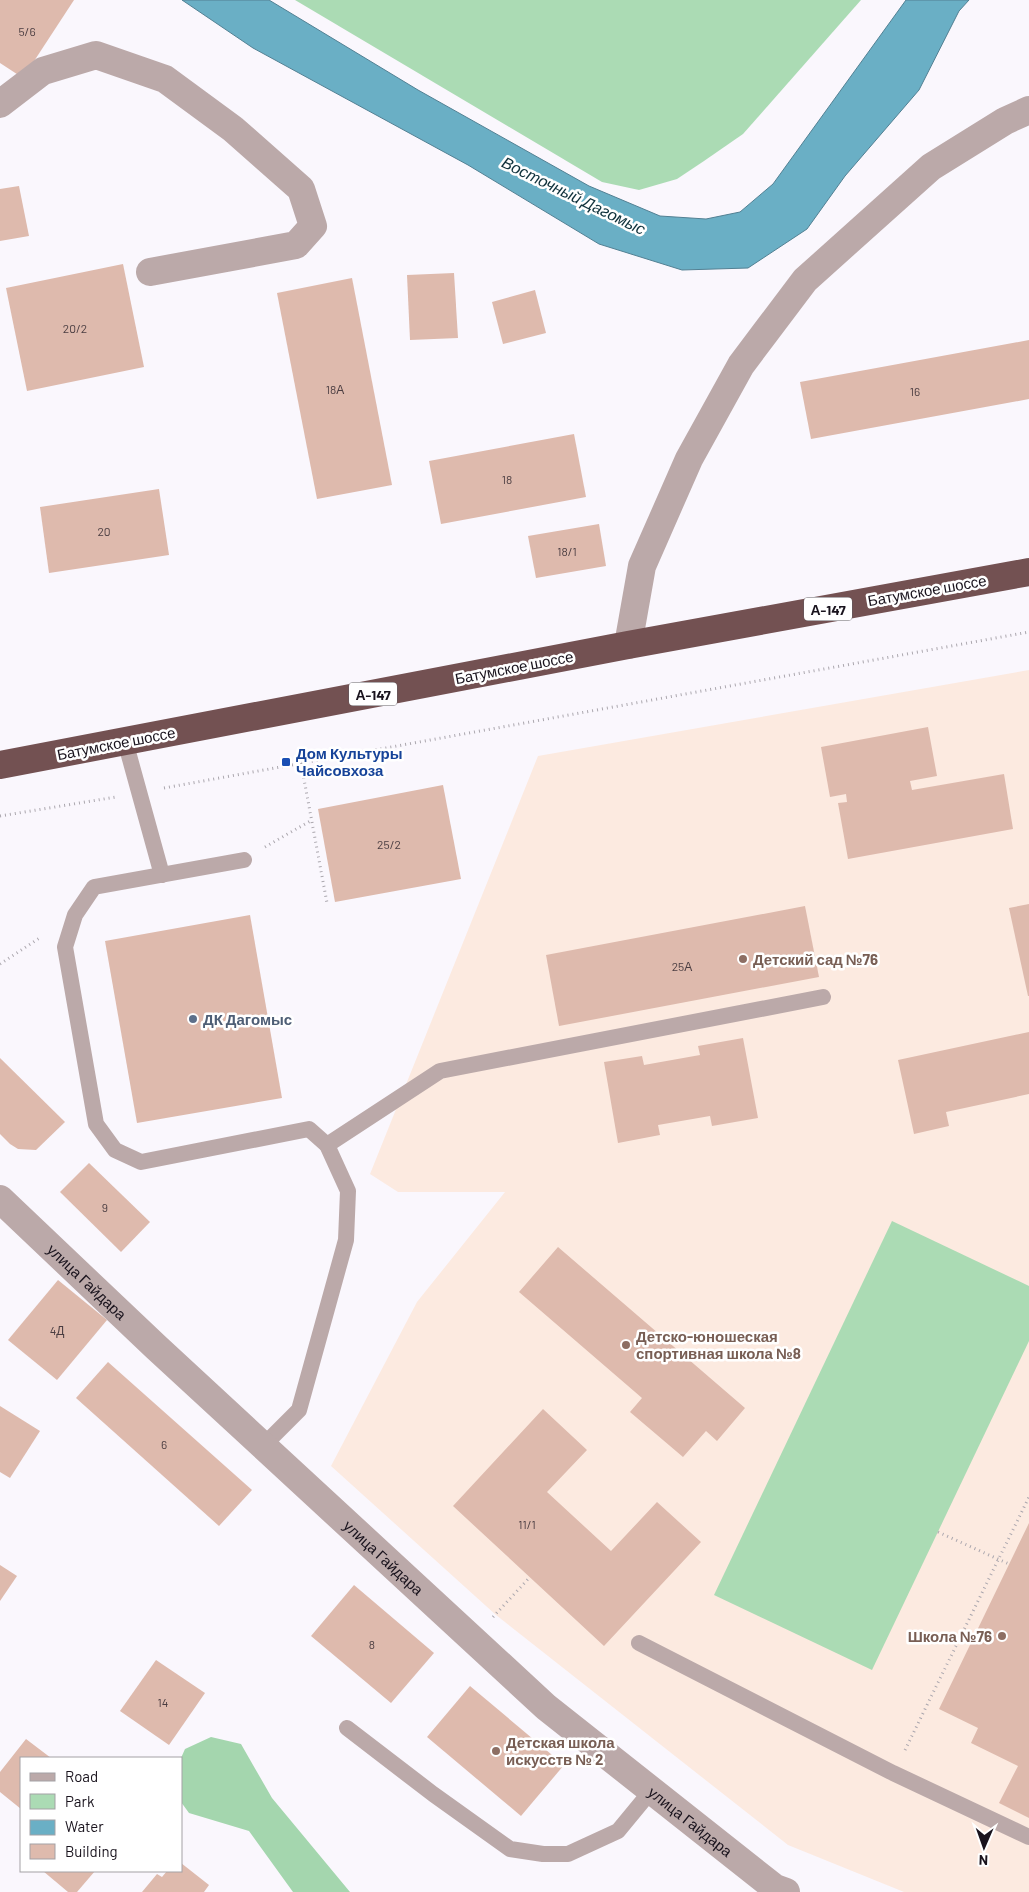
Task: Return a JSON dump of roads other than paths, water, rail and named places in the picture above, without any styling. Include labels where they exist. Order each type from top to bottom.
[{"type":"highway","name":"Батумское шоссе","points":[[0,765],[1029,572]]},
{"type":"street","points":[[0,104],[43,71],[96,55],[165,79],[233,129],[301,189],[313,226],[296,245],[150,272]]},
{"type":"street","points":[[628,646],[642,566],[689,459],[741,365],[782,310],[805,280],[932,167],[1006,121],[1029,110]]},
{"type":"street","name":"улица Гайдара","points":[[0,1199],[156,1347],[546,1707],[775,1888],[786,1892]]},
{"type":"lane","points":[[125,741],[162,875]]},
{"type":"lane","points":[[244,860],[94,887],[74,915],[65,947],[96,1124],[115,1150],[141,1162],[309,1129],[327,1145],[348,1190],[346,1240],[299,1410],[263,1446]]},
{"type":"lane","points":[[327,1145],[440,1071],[823,997]]},
{"type":"lane","points":[[639,1644],[894,1773],[1029,1837]]},
{"type":"lane","points":[[348,1728],[433,1794],[510,1849],[543,1854],[568,1854],[618,1831],[651,1791]]},
{"type":"water","name":"Восточный Дагомыс","points":[[182,0],[269,0],[418,90],[589,186],[660,216],[706,219],[740,212],[773,184],[906,0],[969,0],[959,11],[919,90],[845,176],[807,229],[748,268],[682,270],[599,244],[468,165],[253,48]]},
{"type":"place","name":"Дом Культуры Чайсовхоза","points":[[286,762]]},
{"type":"place","name":"Детский сад №76","points":[[743,959]]},
{"type":"place","name":"ДК Дагомыс","points":[[193,1019]]},
{"type":"place","name":"Детско-юношеская спортивная школа №8","points":[[626,1345]]},
{"type":"place","name":"Школа №76","points":[[1002,1636]]},
{"type":"place","name":"Детская школа искусств № 2","points":[[496,1751]]}]
